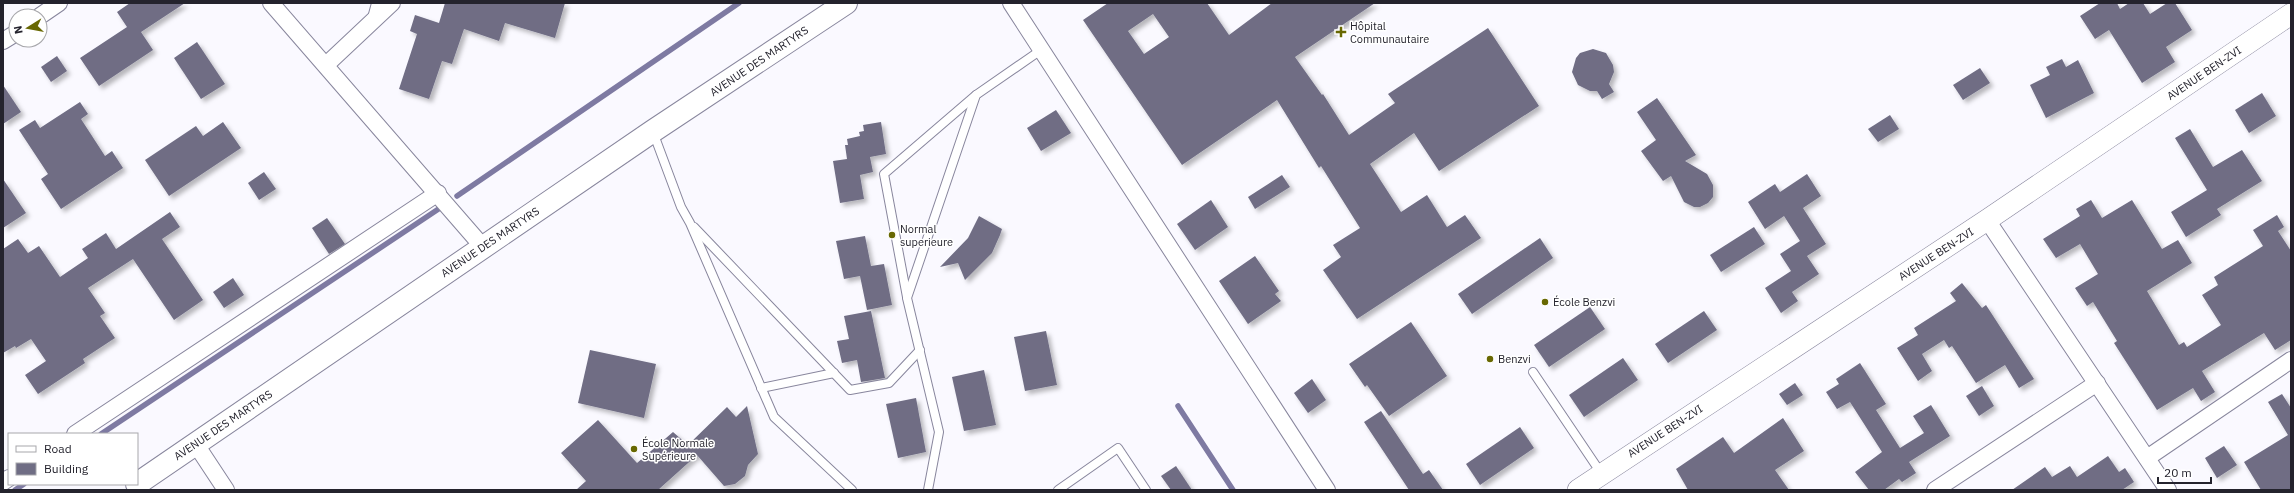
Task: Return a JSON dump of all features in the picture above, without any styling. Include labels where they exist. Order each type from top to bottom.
[{"type":"main road","name":"AVENUE DES MARTYRS","points":[[138,483],[483,246],[846,3]]},
{"type":"street","points":[[48,11],[59,3]]},
{"type":"street","points":[[271,3],[483,246]]},
{"type":"street","points":[[326,65],[392,3]]},
{"type":"street","points":[[1011,3],[1327,490]]},
{"type":"street","name":"AVENUE BEN-ZVI","points":[[1578,490],[1601,473],[1987,220],[2291,14]]},
{"type":"street","points":[[77,433],[438,193]]},
{"type":"street","points":[[1987,220],[2168,490]]},
{"type":"street","points":[[2147,458],[2291,360]]},
{"type":"street","points":[[1936,490],[2097,383]]},
{"type":"street","points":[[195,443],[226,490]]},
{"type":"lane","points":[[371,22],[376,3]]},
{"type":"lane","points":[[928,490],[940,432],[907,298],[884,174],[976,95],[1041,50]]},
{"type":"lane","points":[[907,298],[976,95]]},
{"type":"lane","points":[[653,131],[681,207],[690,223],[774,417],[852,490]]},
{"type":"lane","points":[[690,223],[850,390],[889,384],[920,350]]},
{"type":"lane","points":[[1533,372],[1601,473]]},
{"type":"lane","points":[[761,388],[834,373]]},
{"type":"lane","points":[[1058,490],[1118,448],[1146,490]]},
{"type":"building","points":[[130,3],[185,3],[141,32],[153,50],[99,86],[80,58],[127,27],[117,12]]},
{"type":"building","points":[[445,3],[565,3],[555,38],[505,23],[499,41],[464,29],[452,64],[442,61],[429,99],[399,89],[417,34],[410,31],[415,15],[439,23]]},
{"type":"building","points":[[1108,3],[1207,3],[1229,35],[1272,3],[1375,3],[1295,57],[1322,95],[1323,94],[1349,135],[1395,103],[1388,94],[1488,28],[1539,106],[1439,171],[1414,133],[1370,164],[1401,212],[1427,195],[1447,227],[1465,215],[1481,238],[1357,319],[1323,270],[1341,257],[1333,245],[1360,228],[1321,166],[1319,168],[1277,100],[1182,165],[1083,20]],"holes":[[[1153,14],[1169,37],[1144,54],[1128,31]]]},
{"type":"building","points":[[2100,3],[2117,3],[2120,9],[2129,3],[2143,3],[2150,14],[2167,3],[2175,3],[2192,30],[2166,47],[2175,62],[2142,83],[2109,30],[2095,39],[2080,16]]},
{"type":"building","points":[[197,42],[225,84],[201,99],[174,58]]},
{"type":"building","points":[[1593,49],[1606,53],[1613,65],[1614,72],[1609,84],[1614,92],[1602,99],[1597,91],[1590,91],[1578,85],[1572,72],[1576,58],[1580,53]]},
{"type":"building","points":[[57,56],[67,71],[51,82],[41,67]]},
{"type":"building","points":[[2062,59],[2066,67],[2078,60],[2094,93],[2046,118],[2030,85],[2050,75],[2046,67]]},
{"type":"building","points":[[1980,68],[1990,83],[1963,100],[1953,85]]},
{"type":"building","points":[[3,85],[21,112],[3,124]]},
{"type":"building","points":[[2262,93],[2276,116],[2249,133],[2235,110]]},
{"type":"building","points":[[1657,98],[1696,155],[1685,161],[1707,174],[1713,185],[1713,197],[1708,203],[1700,207],[1694,207],[1684,202],[1671,176],[1663,181],[1641,151],[1656,140],[1637,112]]},
{"type":"building","points":[[80,102],[88,114],[81,119],[105,156],[112,151],[123,168],[61,209],[41,179],[48,174],[19,130],[35,120],[40,128]]},
{"type":"building","points":[[1056,110],[1071,133],[1041,151],[1027,128]]},
{"type":"building","points":[[1890,115],[1899,129],[1878,142],[1868,129]]},
{"type":"building","points":[[223,122],[241,148],[169,196],[145,160],[196,126],[203,136]]},
{"type":"building","points":[[881,122],[886,154],[870,157],[873,172],[860,175],[864,199],[840,203],[833,161],[847,159],[845,145],[848,145],[847,139],[860,136],[859,132],[864,131],[863,125]]},
{"type":"building","points":[[2190,129],[2213,167],[2242,150],[2262,181],[2217,209],[2221,215],[2186,237],[2171,212],[2207,190],[2175,138]]},
{"type":"building","points":[[264,172],[276,189],[259,200],[248,183]]},
{"type":"building","points":[[1807,174],[1821,196],[1803,208],[1826,244],[1807,256],[1819,274],[1792,292],[1798,301],[1781,313],[1765,288],[1791,271],[1780,254],[1800,241],[1784,216],[1765,229],[1748,202],[1775,184],[1780,192]]},
{"type":"building","points":[[1282,175],[1290,187],[1255,209],[1248,197]]},
{"type":"building","points":[[3,179],[26,213],[3,228]]},
{"type":"building","points":[[1211,200],[1228,227],[1195,250],[1177,224]]},
{"type":"building","points":[[2091,200],[2102,218],[2132,200],[2162,249],[2178,240],[2192,263],[2147,291],[2179,345],[2184,342],[2187,347],[2221,325],[2202,295],[2218,285],[2214,277],[2263,246],[2253,230],[2277,215],[2284,227],[2278,231],[2291,251],[2291,340],[2275,350],[2264,333],[2202,371],[2215,392],[2201,401],[2193,388],[2157,410],[2114,343],[2117,341],[2093,302],[2087,306],[2075,288],[2098,274],[2080,244],[2056,258],[2043,239],[2080,216],[2076,209]]},
{"type":"building","points":[[170,212],[180,227],[162,239],[203,300],[174,320],[133,259],[88,288],[105,313],[100,316],[115,338],[83,359],[85,363],[38,394],[25,375],[46,361],[31,339],[16,348],[15,346],[3,353],[3,249],[18,239],[28,253],[39,246],[60,277],[88,258],[82,249],[106,233],[116,249]]},
{"type":"building","points":[[979,216],[1002,229],[992,253],[965,280],[958,263],[940,267],[968,238]]},
{"type":"building","points":[[327,218],[345,244],[329,254],[312,228]]},
{"type":"building","points":[[1754,227],[1765,244],[1721,272],[1710,255]]},
{"type":"building","points":[[865,236],[871,266],[884,264],[892,305],[867,310],[860,276],[844,279],[836,241]]},
{"type":"building","points":[[1540,238],[1553,258],[1472,314],[1458,294]]},
{"type":"building","points":[[1255,256],[1279,291],[1275,294],[1281,301],[1248,324],[1219,281]]},
{"type":"building","points":[[233,278],[244,295],[224,308],[213,292]]},
{"type":"building","points":[[1962,283],[1982,308],[1986,305],[2034,379],[2019,388],[2005,365],[1976,383],[1952,346],[1949,348],[1944,340],[1922,354],[1932,371],[1918,381],[1897,348],[1918,335],[1914,328],[1956,301],[1950,293]]},
{"type":"building","points":[[1590,307],[1605,329],[1549,367],[1534,345]]},
{"type":"building","points":[[871,311],[885,378],[861,382],[857,360],[842,363],[837,341],[849,339],[844,316]]},
{"type":"building","points":[[1704,311],[1717,330],[1668,363],[1655,344]]},
{"type":"building","points":[[1411,322],[1447,376],[1389,416],[1367,385],[1365,387],[1349,364]]},
{"type":"building","points":[[1046,331],[1057,385],[1025,391],[1014,337]]},
{"type":"building","points":[[590,350],[656,364],[644,418],[578,403]]},
{"type":"building","points":[[1623,358],[1638,380],[1584,417],[1569,395]]},
{"type":"building","points":[[1860,363],[1886,404],[1876,410],[1900,448],[1924,433],[1913,416],[1931,405],[1950,436],[1909,462],[1916,473],[1902,482],[1899,479],[1884,490],[1869,490],[1855,472],[1882,452],[1850,402],[1837,409],[1826,392],[1839,384],[1836,379]]},
{"type":"building","points":[[984,370],[996,425],[964,431],[952,377]]},
{"type":"building","points":[[1312,379],[1326,400],[1308,413],[1294,393]]},
{"type":"building","points":[[1795,383],[1803,395],[1787,405],[1779,394]]},
{"type":"building","points":[[1982,386],[1994,406],[1979,416],[1966,396]]},
{"type":"building","points":[[2282,394],[2291,408],[2291,490],[2261,490],[2244,462],[2288,435],[2268,402]]},
{"type":"building","points":[[916,398],[926,452],[898,458],[886,404]]},
{"type":"building","points":[[747,406],[758,454],[748,465],[745,476],[735,484],[724,486],[697,455],[658,490],[576,490],[586,481],[561,453],[598,420],[637,463],[673,432],[688,445],[727,407],[736,417]]},
{"type":"building","points":[[1381,411],[1423,474],[1429,470],[1443,490],[1409,490],[1364,422]]},
{"type":"building","points":[[1783,418],[1804,451],[1775,470],[1789,490],[1688,490],[1676,469],[1723,437],[1734,453]]},
{"type":"building","points":[[1520,427],[1534,448],[1480,485],[1466,464]]},
{"type":"building","points":[[2224,446],[2237,465],[2217,478],[2205,458]]},
{"type":"building","points":[[2108,456],[2119,472],[2125,468],[2134,482],[2122,490],[2012,490],[2045,467],[2052,477],[2070,466],[2077,477]]},
{"type":"building","points":[[1176,466],[1192,490],[1171,490],[1161,476]]},
{"type":"waterway","points":[[457,196],[739,3]]},
{"type":"waterway","points":[[102,433],[443,206]]},
{"type":"waterway","points":[[1178,406],[1233,490]]},
{"type":"waterway","points":[[15,490],[22,485]]},
{"type":"place","name":"Hôpital Communautaire","points":[[1341,32]]},
{"type":"place","name":"Normal superieure","points":[[892,235]]},
{"type":"place","name":"École Benzvi","points":[[1545,302]]},
{"type":"place","name":"Benzvi","points":[[1490,359]]},
{"type":"place","name":"École Normale Supérieure","points":[[634,449]]}]
